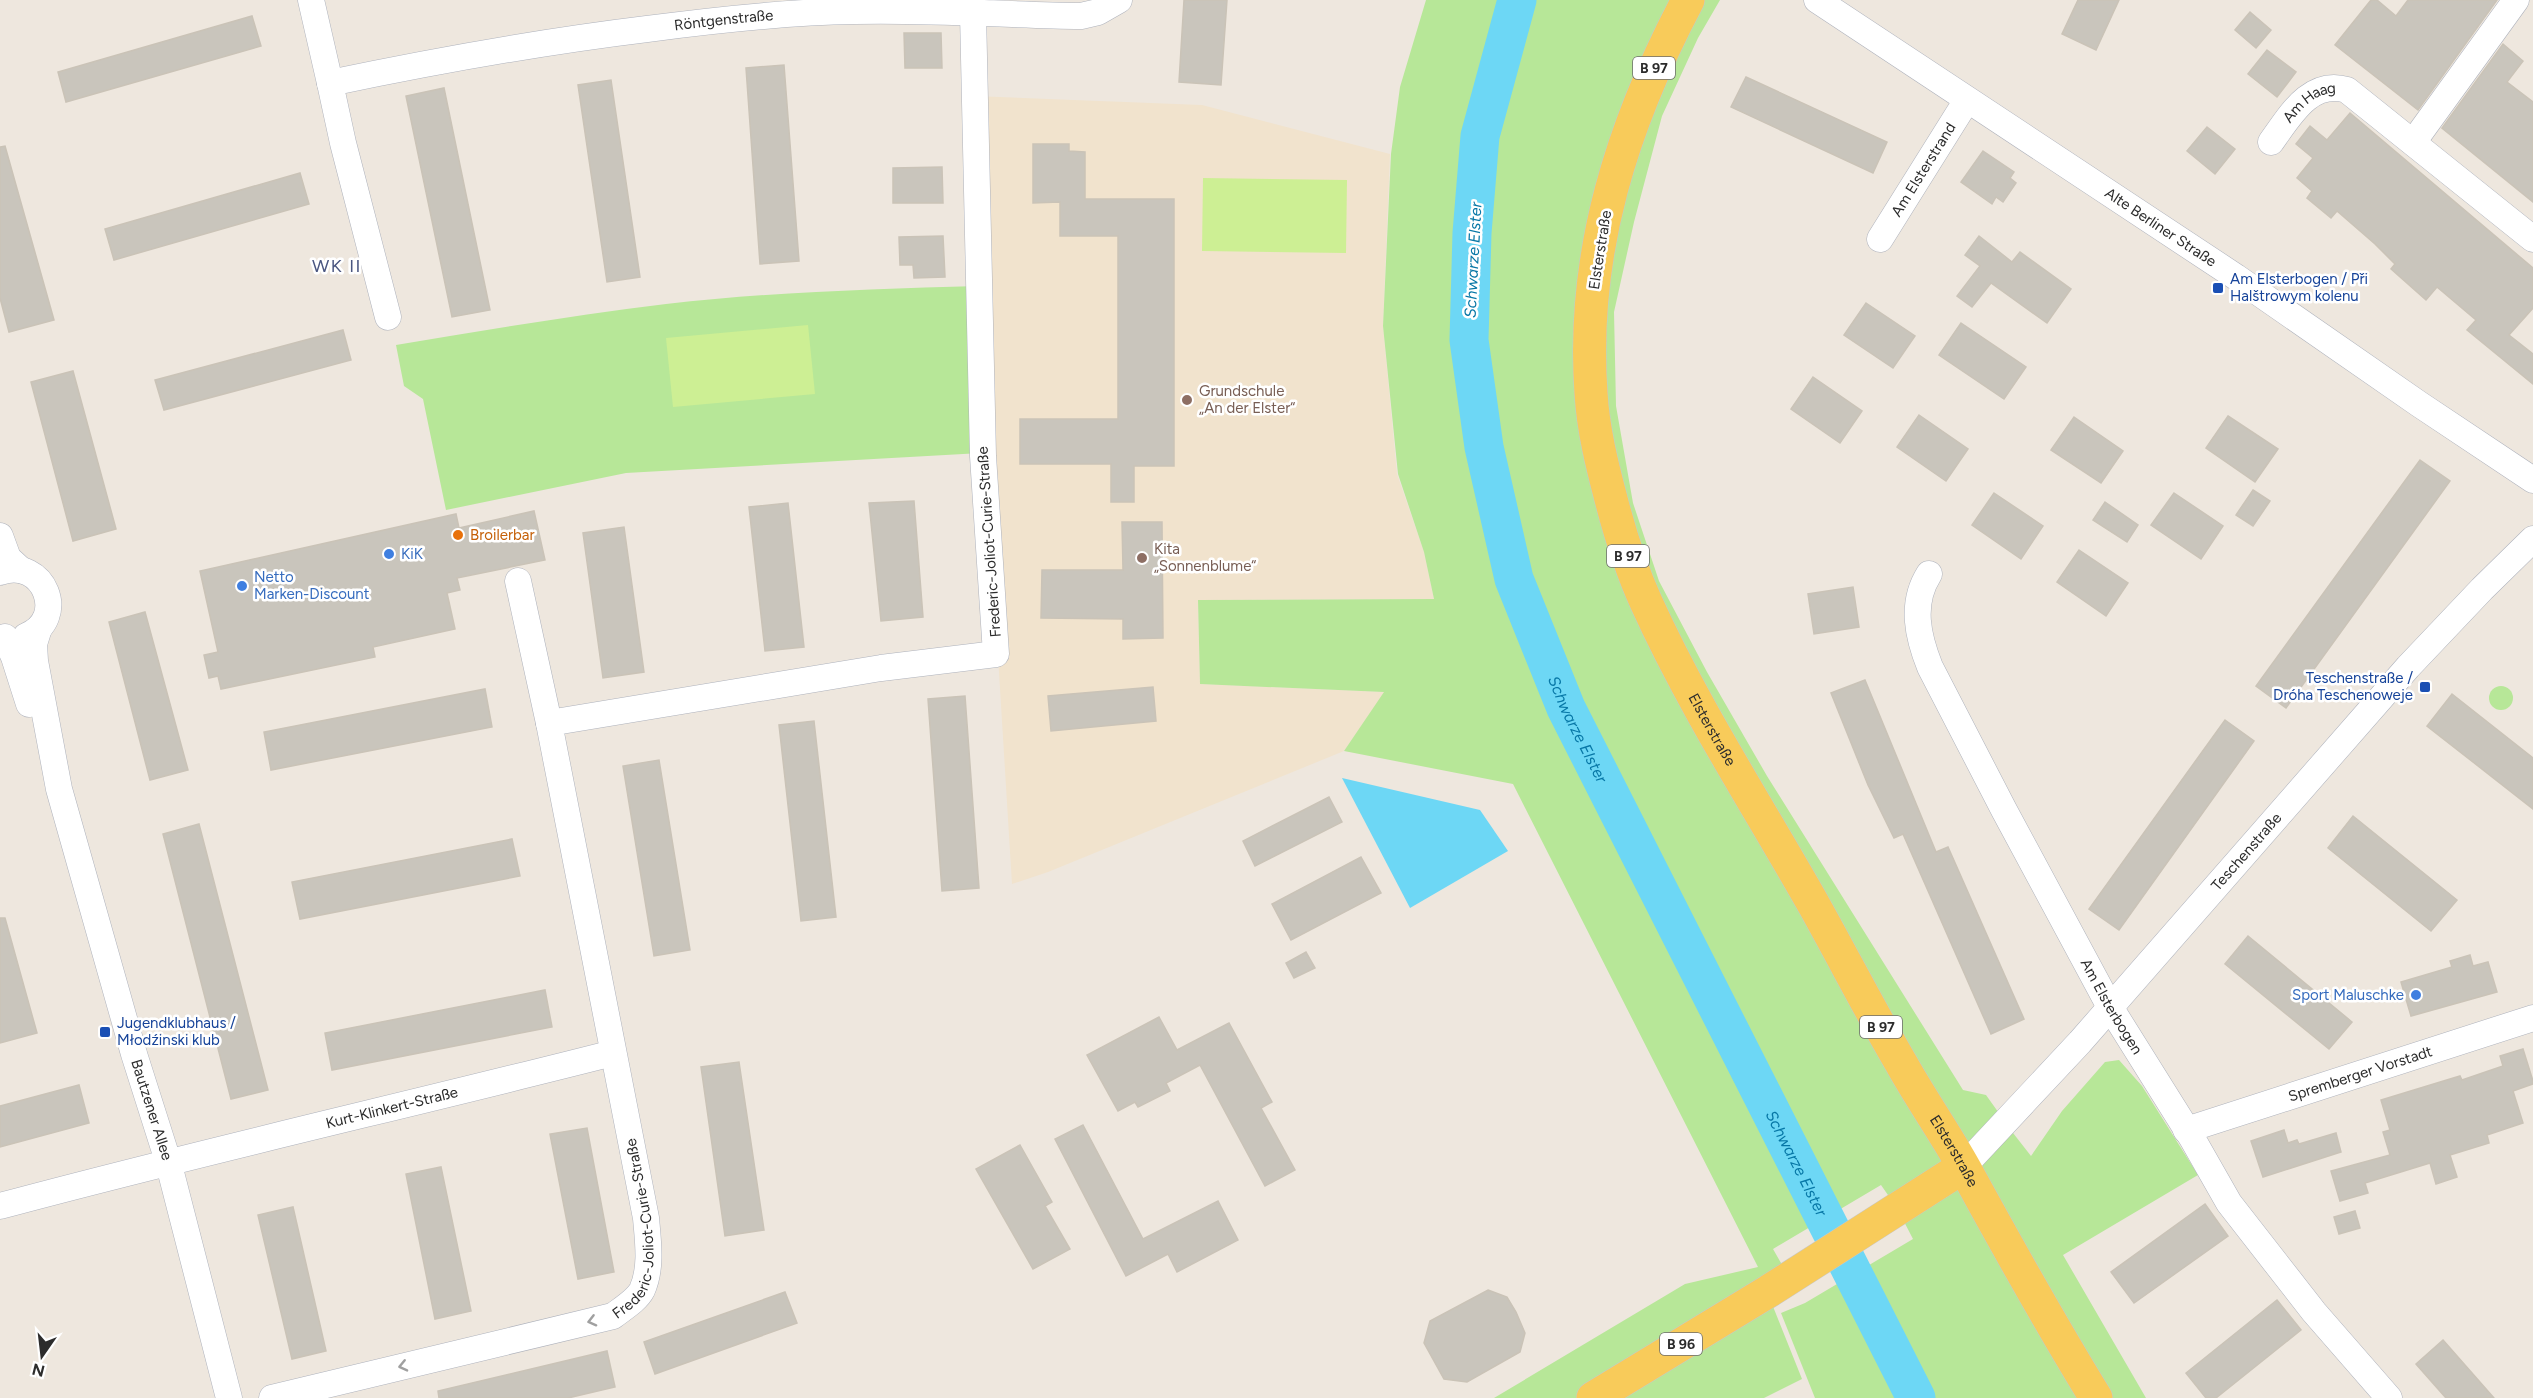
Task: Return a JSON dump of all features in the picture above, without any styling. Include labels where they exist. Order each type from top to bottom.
[{"type":"main road","name":"Elsterstraße","points":[[1688,0],[1662,50],[1625,139],[1603,221],[1594,268],[1590,316],[1591,396],[1597,440],[1607,484],[1630,564],[1664,640],[1898,1059],[2096,1398]]},
{"type":"main road","name":"B 96","points":[[1593,1398],[1796,1274],[1963,1167]]},
{"type":"street","points":[[311,0],[343,143],[388,317]]},
{"type":"street","name":"Röntgenstraße","points":[[330,83],[449,58],[572,38],[757,16],[854,11],[1081,16],[1098,12],[1119,0]]},
{"type":"street","name":"Alte Berliner Straße","points":[[1817,0],[2236,277],[2533,480]]},
{"type":"street","points":[[2414,141],[2516,0]]},
{"type":"street","name":"Frederic-Joliot-Curie-Straße","points":[[549,723],[881,668],[996,654],[983,456],[973,13]]},
{"type":"street","name":"Am Haag","points":[[2271,142],[2293,112],[2321,88],[2335,86],[2347,90],[2414,141],[2533,239]]},
{"type":"street","name":"Am Elsterstrand","points":[[1880,239],[1967,100]]},
{"type":"street","name":"Bautzener Allee","points":[[0,536],[11,571],[40,581],[48,598],[46,617],[39,628],[34,644],[35,661],[59,789],[134,1054],[168,1161],[229,1398]]},
{"type":"street","name":"Teschenstraße","points":[[1963,1167],[2004,1126],[2110,1007],[2408,667],[2533,539]]},
{"type":"street","name":"Am Elsterbogen","points":[[1929,574],[1919,592],[1918,624],[1923,651],[2004,810],[2110,1007],[2229,1203],[2314,1312],[2389,1398]]},
{"type":"street","name":"Frederic-Joliot-Curie-Straße","points":[[272,1398],[613,1316],[641,1292],[647,1273],[649,1253],[646,1218],[549,723],[518,581]]},
{"type":"street","name":"Bautzener Allee","points":[[2,636],[23,637],[39,628]]},
{"type":"street","name":"Bautzener Allee","points":[[2,636],[14,657],[45,756],[59,789]]},
{"type":"street","name":"Spremberger Vorstadt","points":[[2186,1130],[2533,1018]]},
{"type":"street","name":"Kurt-Klinkert-Straße","points":[[0,1206],[168,1161],[440,1098],[614,1053]]},
{"type":"shaded area","name":"Grundschule „An der Elster“","points":[[975,96],[1202,105],[1390,154],[1383,326],[1397,474],[1424,552],[1434,599],[1198,600],[1200,684],[1385,692],[1344,751],[1048,872],[1012,884],[998,656]]},
{"type":"green space","points":[[1426,0],[1687,0],[1593,268],[1616,522],[1961,1166],[1897,1208],[1881,1185],[1773,1249],[1789,1277],[1588,1398],[1494,1398],[1685,1284],[1758,1267],[1513,784],[1344,751],[1384,692],[1200,684],[1198,600],[1434,599],[1424,552],[1398,474],[1383,326],[1391,154],[1400,87]]},
{"type":"green space","points":[[1689,0],[1720,0],[1698,38],[1662,116],[1634,222],[1614,312],[1616,406],[1633,503],[1659,581],[1707,672],[1767,776],[1963,1090],[1986,1095],[2006,1123],[1976,1150],[1933,1114],[1618,522],[1596,268]]},
{"type":"green space","points":[[1203,178],[1347,180],[1346,253],[1202,251]]},
{"type":"green space","points":[[979,286],[981,453],[626,473],[446,510],[423,399],[404,386],[396,345],[632,308],[705,300],[822,292]]},
{"type":"green space","points":[[808,325],[815,394],[673,407],[666,338]]},
{"type":"green space","points":[[2501,686],[2509,690],[2513,698],[2509,706],[2501,710],[2493,706],[2489,698],[2493,690]]},
{"type":"green space","points":[[2119,1060],[2142,1086],[2198,1175],[2063,1255],[2146,1398],[2098,1398],[1999,1233],[1978,1152],[2006,1124],[2031,1156],[2062,1111],[2105,1062]]},
{"type":"green space","points":[[1963,1169],[2093,1398],[1815,1398],[1781,1313],[1805,1303],[1913,1239],[1898,1210]]},
{"type":"green space","points":[[1768,1294],[1802,1379],[1764,1398],[1599,1398]]},
{"type":"water","points":[[1342,778],[1480,810],[1508,851],[1410,908]]},
{"type":"building","points":[[1184,0],[1227,0],[1221,85],[1179,82]]},
{"type":"building","points":[[2078,0],[2119,0],[2096,50],[2062,34]]},
{"type":"building","points":[[2371,0],[2377,0],[2396,16],[2408,0],[2497,0],[2418,110],[2335,45]]},
{"type":"building","points":[[2250,12],[2271,30],[2256,48],[2235,30]]},
{"type":"building","points":[[252,16],[261,46],[66,102],[58,72]]},
{"type":"building","points":[[904,33],[941,33],[942,68],[905,68]]},
{"type":"building","points":[[2503,44],[2523,61],[2507,82],[2533,102],[2533,202],[2442,128]]},
{"type":"building","points":[[2267,50],[2296,72],[2277,97],[2248,74]]},
{"type":"building","points":[[784,65],[799,261],[760,264],[746,68]]},
{"type":"building","points":[[1746,77],[1887,142],[1873,173],[1731,107]]},
{"type":"building","points":[[611,80],[640,277],[607,282],[578,85]]},
{"type":"building","points":[[444,88],[490,310],[452,317],[406,96]]},
{"type":"building","points":[[2350,113],[2533,268],[2533,308],[2509,335],[2533,354],[2533,384],[2467,330],[2476,320],[2437,287],[2426,300],[2391,269],[2395,264],[2375,244],[2337,211],[2331,218],[2307,198],[2312,191],[2297,178],[2313,158],[2296,144],[2310,126],[2327,140]]},
{"type":"building","points":[[2207,127],[2235,149],[2215,174],[2187,151]]},
{"type":"building","points":[[1033,144],[1069,144],[1069,151],[1085,152],[1085,199],[1174,199],[1174,466],[1134,466],[1134,502],[1111,502],[1111,464],[1020,464],[1020,419],[1118,419],[1118,236],[1060,236],[1060,202],[1033,203]]},
{"type":"building","points":[[5,146],[54,320],[9,332],[0,298],[0,147]]},
{"type":"building","points":[[1983,151],[2014,172],[2010,178],[2016,183],[2003,202],[1996,197],[1992,204],[1961,182]]},
{"type":"building","points":[[942,167],[943,203],[893,203],[893,168]]},
{"type":"building","points":[[300,173],[309,204],[114,260],[105,229]]},
{"type":"building","points":[[943,236],[945,277],[914,278],[913,265],[900,265],[899,237]]},
{"type":"building","points":[[1979,236],[2012,262],[2020,252],[2071,289],[2047,323],[1991,283],[1972,307],[1957,296],[1980,266],[1965,255]]},
{"type":"building","points":[[1866,303],[1915,336],[1893,368],[1844,335]]},
{"type":"building","points":[[1961,323],[2026,367],[2004,399],[1939,355]]},
{"type":"building","points":[[343,330],[351,360],[164,410],[155,380]]},
{"type":"building","points":[[73,371],[116,529],[73,541],[31,382]]},
{"type":"building","points":[[1813,377],[1862,411],[1840,443],[1791,409]]},
{"type":"building","points":[[1919,415],[1968,449],[1946,481],[1897,447]]},
{"type":"building","points":[[2228,416],[2278,449],[2255,482],[2206,448]]},
{"type":"building","points":[[2074,417],[2123,451],[2101,483],[2051,450]]},
{"type":"building","points":[[2420,460],[2450,481],[2286,708],[2256,686]]},
{"type":"building","points":[[2253,490],[2270,501],[2253,526],[2236,515]]},
{"type":"building","points":[[1994,493],[2043,526],[2021,559],[1972,525]]},
{"type":"building","points":[[2174,493],[2223,526],[2201,559],[2151,525]]},
{"type":"building","points":[[914,501],[923,617],[881,621],[869,503]]},
{"type":"building","points":[[2105,502],[2138,525],[2127,542],[2093,520]]},
{"type":"building","points":[[788,503],[804,647],[765,651],[749,507]]},
{"type":"building","points":[[534,511],[545,560],[457,578],[460,590],[447,593],[455,629],[373,647],[375,657],[221,689],[218,676],[209,678],[204,655],[218,652],[200,571],[456,514],[459,528]]},
{"type":"building","points":[[1122,522],[1162,522],[1163,638],[1123,639],[1123,619],[1041,618],[1042,570],[1123,570]]},
{"type":"building","points":[[624,527],[644,672],[603,678],[583,533]]},
{"type":"building","points":[[2079,550],[2128,583],[2106,616],[2057,582]]},
{"type":"building","points":[[1853,587],[1859,627],[1814,634],[1808,594]]},
{"type":"building","points":[[145,612],[188,770],[150,780],[109,622]]},
{"type":"building","points":[[1865,680],[1936,852],[1948,847],[2024,1019],[1991,1034],[1903,834],[1894,838],[1868,785],[1831,693]]},
{"type":"building","points":[[1153,687],[1156,721],[1051,731],[1048,696]]},
{"type":"building","points":[[485,689],[492,727],[271,770],[264,732]]},
{"type":"building","points":[[2452,694],[2533,758],[2533,809],[2427,726]]},
{"type":"building","points":[[965,696],[979,888],[942,891],[928,699]]},
{"type":"building","points":[[2225,720],[2254,741],[2119,930],[2089,909]]},
{"type":"building","points":[[814,721],[836,917],[801,921],[779,725]]},
{"type":"building","points":[[659,760],[690,950],[654,956],[623,766]]},
{"type":"building","points":[[1329,797],[1342,822],[1255,866],[1243,841]]},
{"type":"building","points":[[2353,816],[2457,900],[2431,931],[2328,848]]},
{"type":"building","points":[[199,824],[268,1090],[231,1099],[163,834]]},
{"type":"building","points":[[512,839],[520,876],[300,919],[292,882]]},
{"type":"building","points":[[1361,857],[1381,893],[1291,940],[1272,904]]},
{"type":"building","points":[[0,918],[5,918],[37,1033],[0,1043]]},
{"type":"building","points":[[2248,936],[2352,1022],[2329,1049],[2225,964]]},
{"type":"building","points":[[1306,952],[1315,968],[1294,978],[1286,963]]},
{"type":"building","points":[[2470,955],[2473,966],[2488,962],[2497,992],[2411,1016],[2401,982],[2452,967],[2450,961]]},
{"type":"building","points":[[545,990],[552,1027],[332,1070],[325,1033]]},
{"type":"building","points":[[1159,1017],[1177,1050],[1229,1023],[1272,1102],[1261,1108],[1295,1170],[1265,1186],[1200,1065],[1166,1083],[1170,1091],[1138,1107],[1135,1102],[1118,1111],[1087,1055]]},
{"type":"building","points":[[2523,1049],[2533,1084],[2513,1091],[2523,1123],[2487,1135],[2489,1143],[2450,1155],[2457,1177],[2436,1184],[2430,1163],[2365,1183],[2368,1193],[2340,1201],[2331,1171],[2390,1155],[2383,1132],[2390,1130],[2381,1100],[2460,1076],[2462,1080],[2503,1066],[2500,1056]]},
{"type":"building","points":[[739,1062],[764,1230],[725,1236],[701,1067]]},
{"type":"building","points":[[79,1085],[89,1123],[0,1147],[0,1106]]},
{"type":"building","points":[[1083,1125],[1143,1239],[1218,1201],[1238,1240],[1177,1272],[1168,1254],[1126,1276],[1055,1139]]},
{"type":"building","points":[[587,1128],[614,1272],[578,1279],[550,1134]]},
{"type":"building","points":[[2284,1130],[2288,1143],[2297,1140],[2299,1144],[2336,1133],[2341,1152],[2263,1177],[2251,1141]]},
{"type":"building","points":[[1020,1145],[1052,1202],[1045,1206],[1070,1249],[1033,1269],[976,1169]]},
{"type":"building","points":[[441,1167],[471,1311],[435,1319],[406,1174]]},
{"type":"building","points":[[2205,1204],[2228,1236],[2134,1303],[2111,1272]]},
{"type":"building","points":[[293,1207],[326,1351],[292,1359],[258,1215]]},
{"type":"building","points":[[2355,1211],[2360,1228],[2339,1234],[2334,1217]]},
{"type":"building","points":[[1488,1290],[1507,1297],[1516,1312],[1525,1333],[1520,1352],[1467,1382],[1444,1379],[1424,1343],[1430,1321]]},
{"type":"building","points":[[785,1292],[797,1323],[655,1374],[644,1342]]},
{"type":"building","points":[[2277,1300],[2301,1330],[2216,1398],[2206,1398],[2186,1373]]},
{"type":"building","points":[[2443,1340],[2494,1398],[2446,1398],[2416,1364]]},
{"type":"building","points":[[607,1351],[615,1387],[568,1398],[439,1398],[438,1391]]},
{"type":"waterway","name":"Schwarze Elster","points":[[1517,0],[1480,136],[1472,233],[1469,340],[1484,447],[1514,579],[1566,708],[1916,1398]]},
{"type":"place","name":"Am Elsterbogen / Při Halštrowym kolenu","points":[[2218,288]]},
{"type":"place","name":"Grundschule „An der Elster“","points":[[1187,400]]},
{"type":"place","name":"Broilerbar","points":[[458,535]]},
{"type":"place","name":"KiK","points":[[389,554]]},
{"type":"place","name":"Kita „Sonnenblume“","points":[[1142,558]]},
{"type":"place","name":"Netto Marken-Discount","points":[[242,586]]},
{"type":"place","name":"Teschenstraße / Dróha Teschenoweje","points":[[2425,687]]},
{"type":"place","name":"Sport Maluschke","points":[[2416,995]]},
{"type":"place","name":"Jugendklubhaus / Młodźinski klub","points":[[105,1032]]},
{"type":"district","name":"WK II","points":[[337,266]]}]
